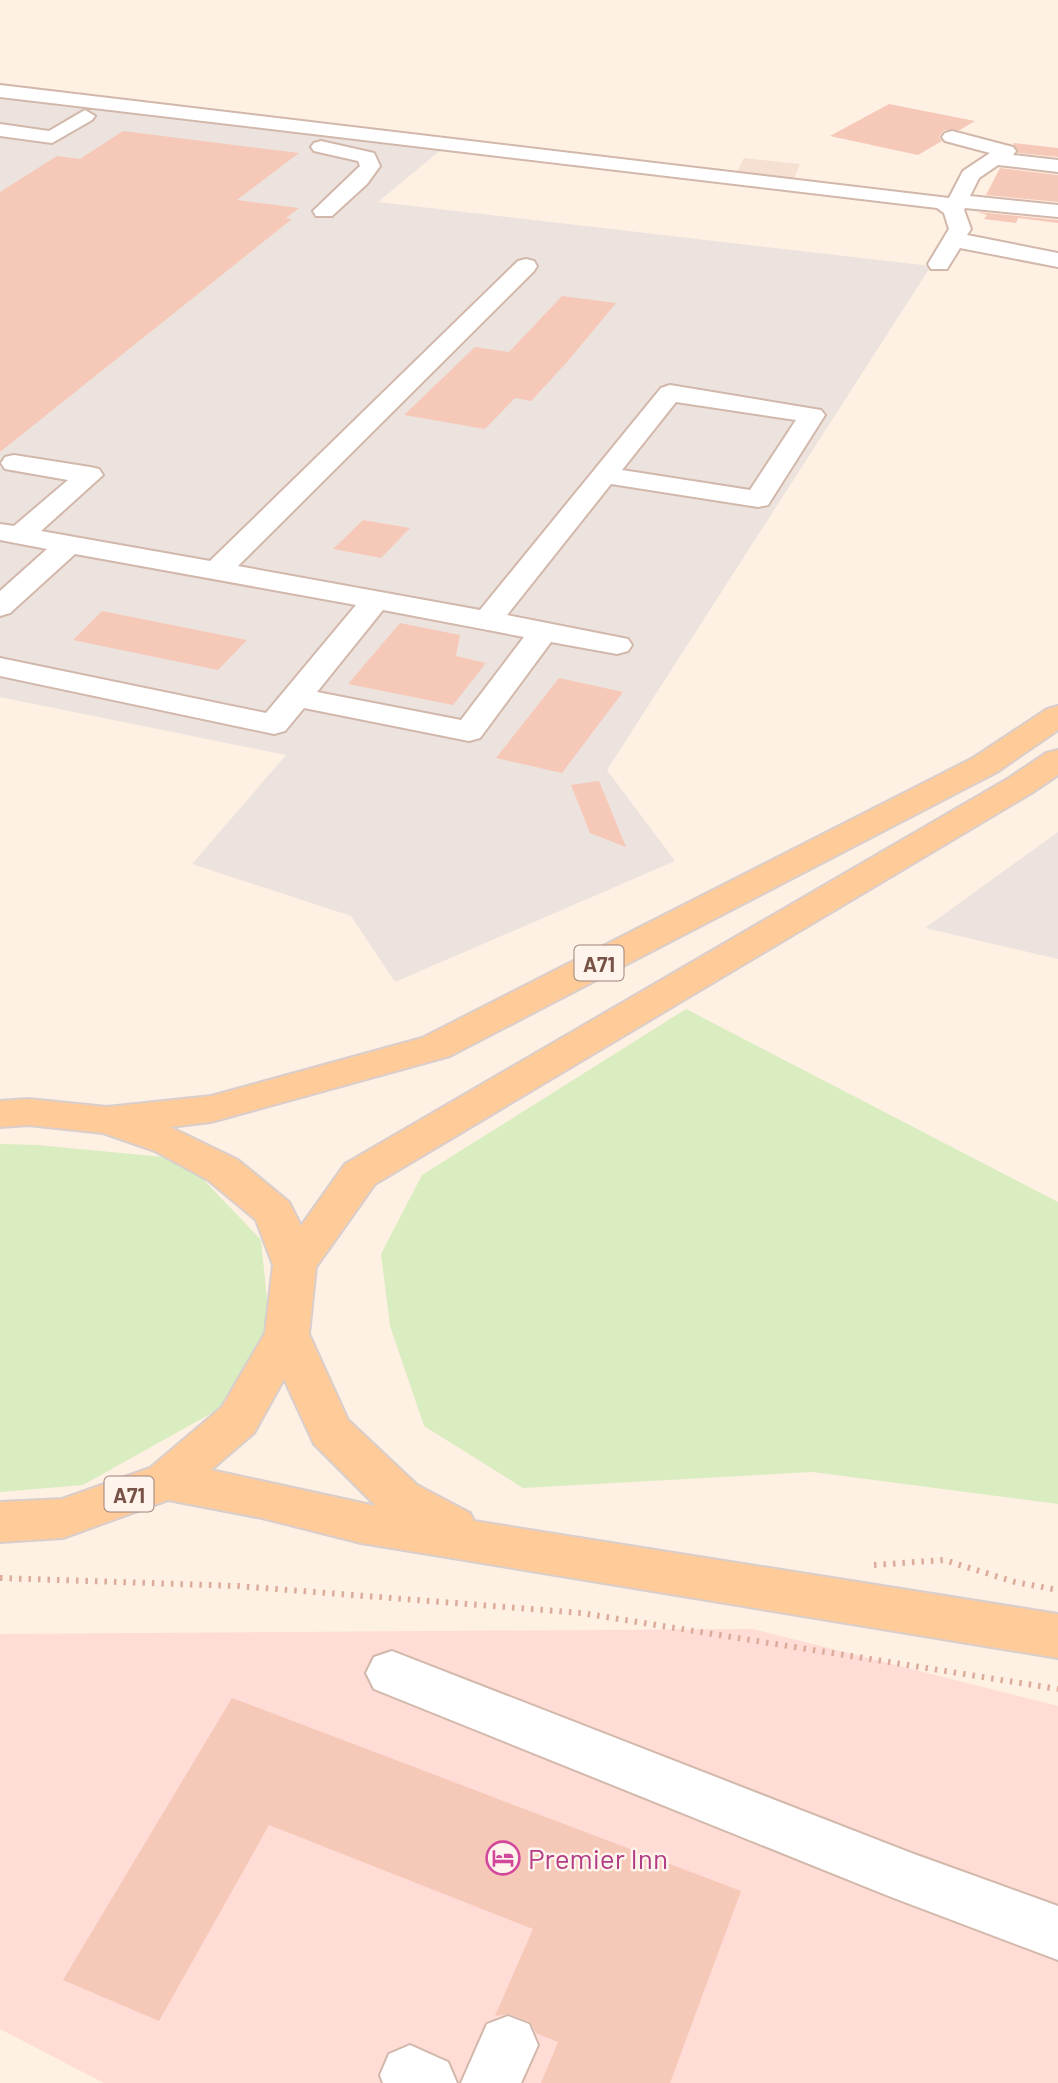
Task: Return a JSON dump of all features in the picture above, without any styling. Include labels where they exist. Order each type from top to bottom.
[{"type":"main road","name":"A71","points":[[0,1114],[28,1112],[107,1120],[211,1109],[436,1047],[985,765],[1058,716]]},
{"type":"main road","name":"A71","points":[[295,1265],[360,1174],[1021,785],[1058,760]]},
{"type":"main road","name":"A71","points":[[0,1522],[63,1518],[167,1481],[238,1420],[287,1334],[295,1265],[274,1212],[223,1170],[169,1141],[107,1120]]},
{"type":"main road","points":[[287,1334],[330,1432],[400,1499],[486,1543]]},
{"type":"main road","points":[[167,1481],[262,1499],[362,1523],[1058,1636]]},
{"type":"lane","points":[[0,91],[956,205],[1058,211]]},
{"type":"lane","points":[[0,105],[344,150],[368,157],[370,166],[360,180],[324,211]]},
{"type":"lane","points":[[0,130],[52,137],[85,116]]},
{"type":"lane","points":[[939,264],[960,229],[956,205],[970,175],[1006,151],[952,137]]},
{"type":"lane","points":[[994,159],[1058,166]]},
{"type":"lane","points":[[956,238],[976,245],[1058,260]]},
{"type":"lane","points":[[217,571],[526,266]]},
{"type":"lane","points":[[486,621],[670,393],[812,415],[758,499],[604,475]]},
{"type":"lane","points":[[10,533],[90,475],[14,463]]},
{"type":"lane","points":[[10,533],[618,645]]},
{"type":"lane","points":[[0,607],[69,544]]},
{"type":"lane","points":[[0,667],[274,724],[376,600]]},
{"type":"lane","points":[[297,697],[469,731],[544,631]]},
{"type":"lane","points":[[392,1673],[911,1879],[1058,1933]]},
{"type":"path","points":[[868,1566],[944,1560],[1015,1582],[1058,1590]]},
{"type":"path","points":[[0,1578],[238,1586],[581,1613],[1058,1689]]},
{"type":"shaded area","points":[[0,96],[442,149],[378,202],[931,266],[607,770],[675,861],[395,982],[351,916],[192,864],[286,755],[0,697]]},
{"type":"shaded area","points":[[744,158],[800,164],[789,190],[732,181]]},
{"type":"shaded area","points":[[1058,832],[1058,959],[925,928]]},
{"type":"shaded area","points":[[753,1629],[1058,1706],[1058,2083],[104,2083],[0,2029],[0,1634]]},
{"type":"green space","points":[[686,1009],[1058,1202],[1058,1504],[812,1472],[523,1488],[424,1426],[390,1326],[381,1254],[422,1175]]},
{"type":"green space","points":[[0,1144],[184,1159],[261,1240],[269,1320],[228,1404],[83,1485],[0,1492]]},
{"type":"building","points":[[889,104],[975,121],[960,130],[944,130],[939,137],[942,141],[918,155],[830,136]]},
{"type":"building","points":[[123,131],[299,153],[237,200],[299,208],[286,218],[292,219],[0,452],[0,192],[57,156],[80,159]]},
{"type":"building","points":[[1013,143],[1058,148],[1058,157],[1018,153]]},
{"type":"building","points":[[1000,168],[1058,175],[1058,202],[986,195]]},
{"type":"building","points":[[977,212],[1058,220],[1058,223],[1018,218],[1016,223],[984,219],[987,215]]},
{"type":"building","points":[[562,296],[616,303],[531,401],[515,398],[485,429],[404,415],[475,347],[509,352]]},
{"type":"building","points":[[363,520],[410,528],[381,558],[333,549]]},
{"type":"building","points":[[102,611],[247,640],[218,670],[73,640]]},
{"type":"building","points":[[400,623],[460,635],[456,656],[486,663],[453,705],[348,684]]},
{"type":"building","points":[[559,678],[623,692],[562,773],[496,758]]},
{"type":"building","points":[[599,781],[626,847],[590,833],[571,785]]},
{"type":"building","name":"Premier Inn","points":[[232,1698],[741,1891],[670,2083],[541,2083],[558,2042],[536,2033],[530,2022],[509,2014],[495,2016],[533,1929],[269,1825],[159,2021],[63,1980]]},
{"type":"place","name":"Premier Inn","points":[[503,1858]]}]
